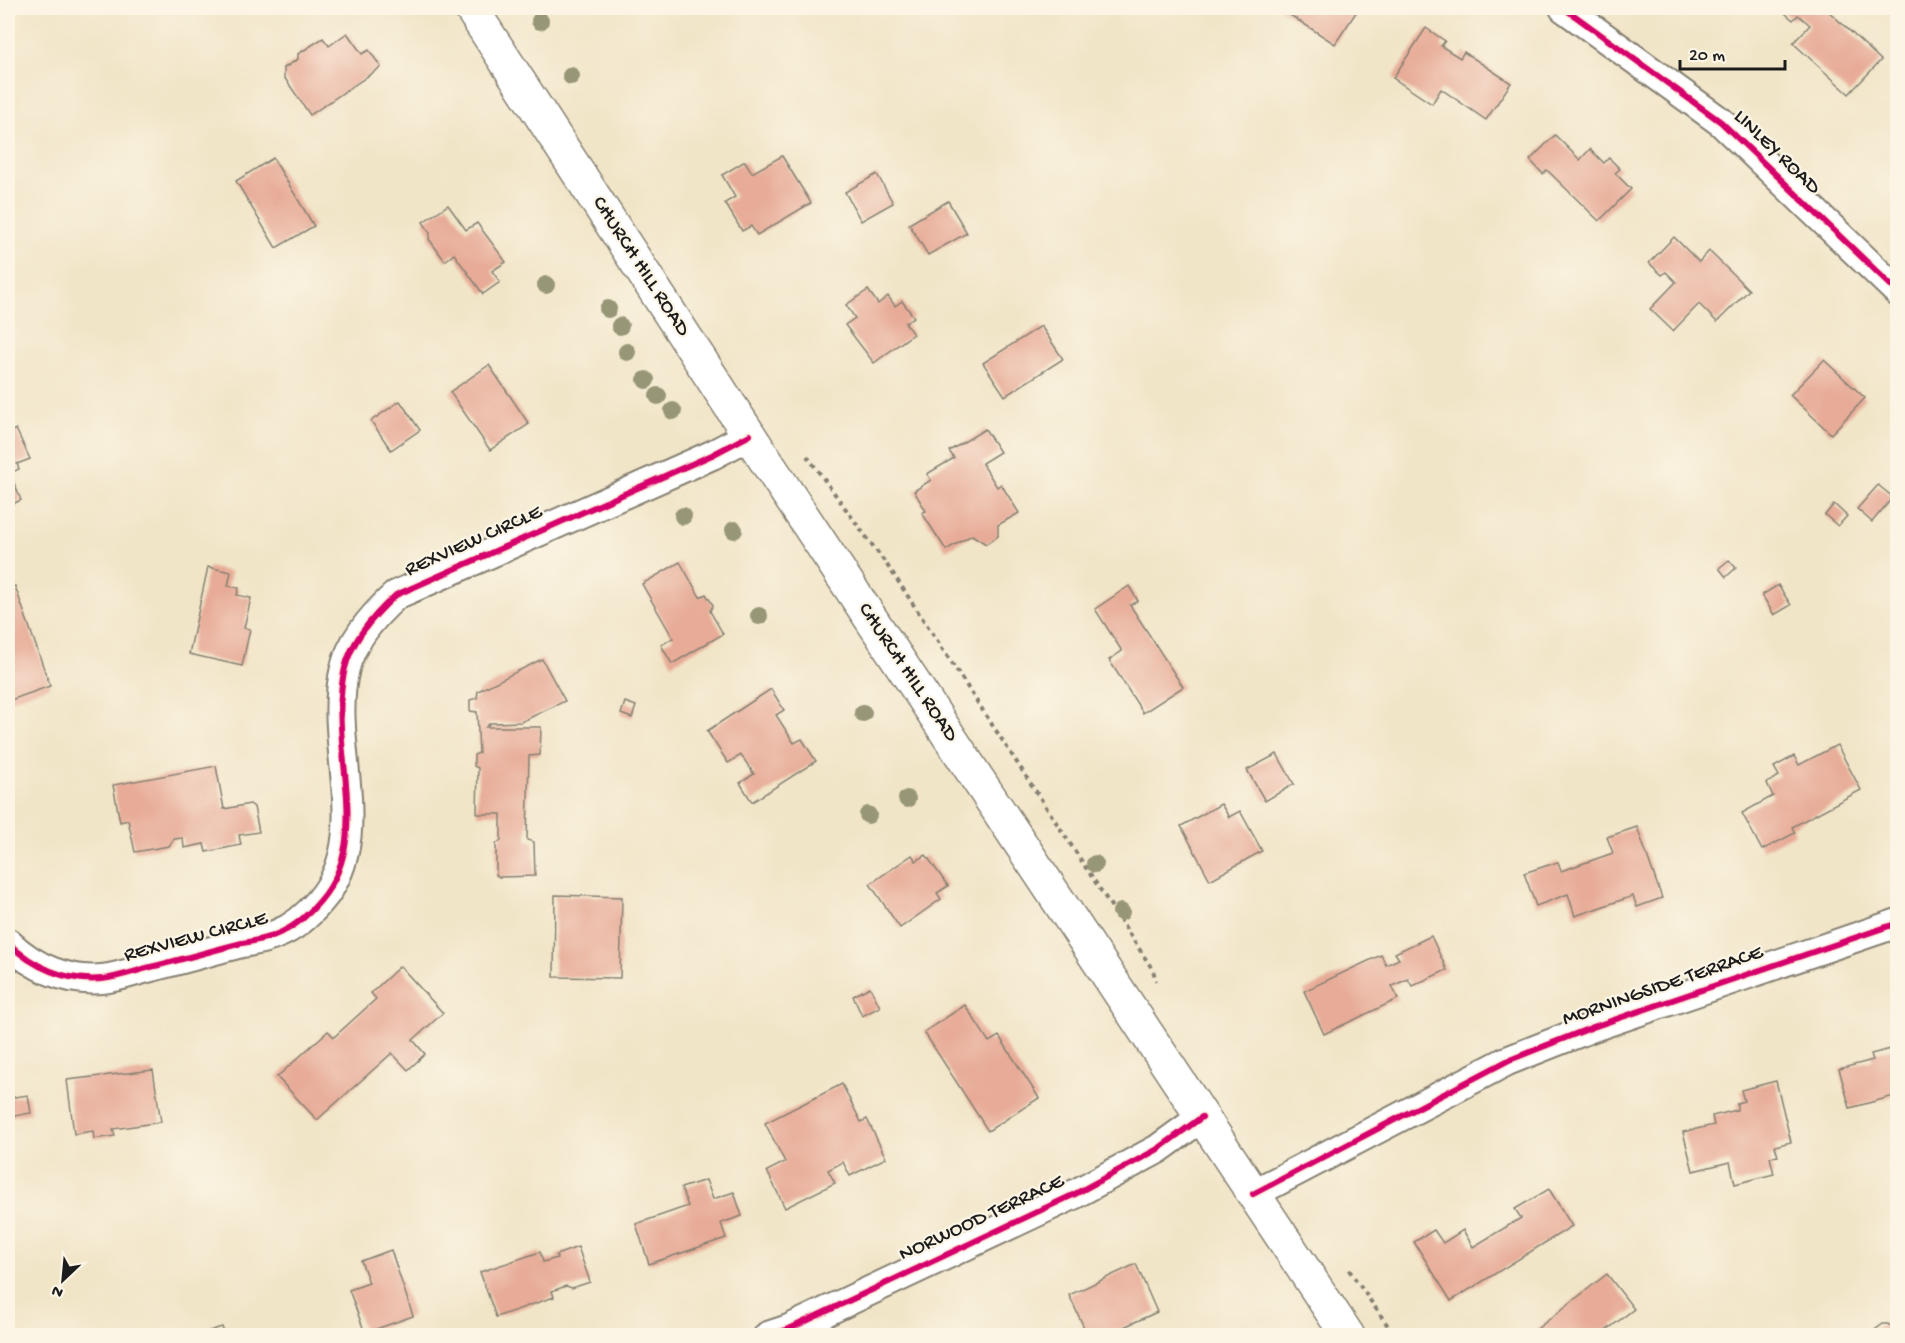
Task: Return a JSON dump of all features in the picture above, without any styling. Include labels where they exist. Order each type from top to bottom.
[{"type":"main road","name":"CHURCH HILL ROAD","points":[[471,8],[750,435],[1348,1335]]},
{"type":"street","name":"LINLEY ROAD","points":[[1564,8],[1721,123],[1898,292]]},
{"type":"street","name":"REXVIEW CIRCLE","points":[[8,943],[20,954],[54,973],[71,978],[103,979],[278,934],[310,914],[327,894],[339,869],[346,844],[348,816],[340,694],[345,665],[359,637],[377,612],[396,595],[712,455],[750,435]]},
{"type":"street","name":"MORNINGSIDE TERRACE","points":[[1253,1194],[1507,1061],[1593,1027],[1898,923]]},
{"type":"street","name":"NORWOOD TERRACE","points":[[783,1333],[1075,1194],[1158,1149],[1202,1117]]},
{"type":"path","points":[[802,449],[905,592],[1153,970],[1158,991]]},
{"type":"path","points":[[1347,1267],[1395,1335]]},
{"type":"building","points":[[1279,8],[1359,8],[1335,44]]},
{"type":"building","points":[[1779,8],[1825,8],[1881,60],[1849,94],[1793,43],[1810,25],[1798,15],[1793,20]]},
{"type":"building","points":[[1426,28],[1445,41],[1441,46],[1460,58],[1464,52],[1511,83],[1486,120],[1441,89],[1432,104],[1393,78]]},
{"type":"building","points":[[347,33],[362,54],[369,50],[381,67],[310,115],[284,77],[284,68],[298,59],[298,54],[323,38],[329,46]]},
{"type":"building","points":[[1555,135],[1580,160],[1590,149],[1604,163],[1609,158],[1620,169],[1615,173],[1631,189],[1599,221],[1547,170],[1543,174],[1530,160]]},
{"type":"building","points":[[782,156],[811,203],[757,235],[751,226],[742,231],[725,203],[735,197],[722,175],[745,161],[752,173]]},
{"type":"building","points":[[273,158],[314,226],[276,248],[236,181]]},
{"type":"building","points":[[877,174],[893,203],[861,221],[845,192]]},
{"type":"building","points":[[948,201],[967,233],[928,255],[909,224]]},
{"type":"building","points":[[448,205],[466,230],[477,223],[506,262],[492,271],[500,282],[483,294],[454,254],[445,261],[429,239],[430,233],[423,222]]},
{"type":"building","points":[[1674,237],[1699,262],[1709,251],[1749,290],[1717,322],[1699,304],[1673,331],[1650,309],[1676,282],[1666,272],[1662,275],[1649,263]]},
{"type":"building","points":[[868,290],[878,304],[888,296],[895,306],[902,301],[914,317],[905,323],[913,334],[874,363],[845,325],[855,318],[846,305]]},
{"type":"building","points":[[1041,326],[1063,359],[1005,396],[983,363]]},
{"type":"building","points":[[1824,360],[1865,398],[1831,434],[1790,395]]},
{"type":"building","points":[[489,365],[529,424],[490,450],[450,392]]},
{"type":"building","points":[[400,401],[420,430],[391,450],[371,421]]},
{"type":"building","points":[[16,429],[30,459],[17,464],[19,469],[9,474],[8,433]]},
{"type":"building","points":[[985,429],[1000,452],[982,463],[997,487],[1001,484],[1019,513],[998,525],[998,536],[986,544],[972,535],[946,550],[922,513],[926,511],[914,491],[931,480],[927,474],[954,458],[949,451]]},
{"type":"building","points":[[12,478],[21,500],[8,506],[8,480]]},
{"type":"building","points":[[1878,485],[1893,497],[1872,522],[1857,509]]},
{"type":"building","points":[[1834,504],[1847,516],[1838,526],[1825,515]]},
{"type":"building","points":[[1729,560],[1736,568],[1726,577],[1719,568]]},
{"type":"building","points":[[680,562],[700,597],[706,594],[713,605],[710,611],[723,634],[672,664],[661,645],[673,638],[642,584]]},
{"type":"building","points":[[208,567],[231,572],[228,586],[239,588],[237,595],[251,598],[244,628],[250,629],[242,666],[189,654]]},
{"type":"building","points":[[1778,585],[1791,605],[1774,615],[1762,595]]},
{"type":"building","points":[[15,586],[50,686],[8,701],[8,588]]},
{"type":"building","points":[[1129,586],[1138,601],[1130,605],[1183,687],[1143,713],[1109,660],[1122,651],[1095,609]]},
{"type":"building","points":[[542,659],[565,701],[521,722],[490,723],[486,727],[541,727],[540,755],[529,756],[527,840],[534,842],[535,876],[499,877],[496,875],[496,844],[501,840],[501,814],[477,814],[478,768],[474,766],[474,755],[479,753],[477,712],[470,711],[470,700],[477,698],[478,691]]},
{"type":"building","points":[[771,689],[784,710],[776,715],[794,743],[802,739],[816,761],[752,802],[740,783],[754,774],[741,755],[728,763],[707,731]]},
{"type":"building","points":[[625,702],[636,706],[632,718],[621,714]]},
{"type":"building","points":[[1837,745],[1861,790],[1792,827],[1795,833],[1762,850],[1742,813],[1773,796],[1767,783],[1779,776],[1774,767],[1794,756],[1799,765]]},
{"type":"building","points":[[1277,754],[1294,784],[1265,801],[1247,770]]},
{"type":"building","points":[[216,766],[224,809],[250,804],[254,807],[259,832],[239,835],[241,845],[206,852],[204,844],[184,848],[183,838],[174,839],[169,846],[135,852],[128,820],[120,822],[113,785]]},
{"type":"building","points":[[1221,804],[1229,817],[1240,811],[1262,851],[1210,880],[1181,826]]},
{"type":"building","points":[[1637,827],[1662,898],[1637,907],[1633,896],[1575,916],[1568,894],[1536,906],[1524,873],[1558,862],[1561,871],[1613,853],[1607,837]]},
{"type":"building","points":[[912,855],[916,861],[926,855],[948,886],[937,893],[941,899],[900,928],[870,884]]},
{"type":"building","points":[[555,895],[622,897],[620,978],[554,977]]},
{"type":"building","points":[[1431,936],[1447,970],[1412,986],[1408,979],[1392,986],[1398,999],[1324,1034],[1304,991],[1381,955],[1386,965],[1399,959],[1395,953]]},
{"type":"building","points":[[400,966],[443,1013],[413,1040],[425,1054],[408,1070],[392,1053],[317,1120],[277,1077],[328,1031],[334,1037],[376,999],[371,993]]},
{"type":"building","points":[[870,987],[880,1007],[862,1016],[853,996]]},
{"type":"building","points":[[965,1005],[989,1042],[999,1036],[1039,1098],[988,1131],[924,1032]]},
{"type":"building","points":[[1898,1047],[1898,1095],[1850,1108],[1839,1069],[1873,1060],[1871,1054]]},
{"type":"building","points":[[153,1070],[161,1122],[113,1129],[115,1136],[94,1139],[93,1131],[74,1134],[67,1080]]},
{"type":"building","points":[[1776,1081],[1791,1142],[1775,1146],[1778,1156],[1770,1157],[1774,1174],[1735,1184],[1730,1162],[1693,1171],[1683,1132],[1714,1125],[1712,1116],[1737,1110],[1737,1103],[1744,1101],[1741,1090]]},
{"type":"building","points":[[842,1084],[861,1122],[867,1119],[886,1158],[850,1176],[843,1162],[828,1170],[835,1183],[785,1208],[767,1171],[785,1162],[765,1123]]},
{"type":"building","points":[[28,1095],[31,1113],[9,1117],[8,1098]]},
{"type":"building","points":[[706,1180],[713,1199],[734,1192],[742,1216],[721,1223],[726,1238],[649,1264],[636,1224],[688,1206],[681,1188]]},
{"type":"building","points":[[1549,1189],[1572,1226],[1451,1301],[1414,1242],[1434,1230],[1443,1243],[1463,1230],[1473,1247],[1521,1218],[1515,1209]]},
{"type":"building","points":[[578,1247],[590,1282],[552,1291],[554,1297],[496,1317],[480,1272],[540,1252],[543,1262],[557,1258],[556,1255]]},
{"type":"building","points":[[391,1250],[413,1316],[365,1333],[349,1290],[369,1283],[361,1261]]},
{"type":"building","points":[[1136,1264],[1157,1312],[1115,1331],[1117,1336],[1088,1336],[1069,1295]]},
{"type":"building","points":[[1607,1274],[1634,1309],[1599,1336],[1528,1336]]},
{"type":"building","points":[[1883,1324],[1888,1324],[1895,1332],[1890,1336],[1875,1336],[1872,1332]]},
{"type":"building","points":[[222,1327],[225,1336],[207,1336],[206,1332]]},
{"type":"cycle path","points":[[1564,8],[1721,122],[1898,292]]},
{"type":"cycle path","points":[[8,943],[28,959],[51,971],[76,978],[102,979],[265,939],[295,924],[320,901],[336,875],[345,848],[348,819],[341,727],[341,697],[345,668],[359,637],[380,610],[396,595],[712,455],[750,435]]},
{"type":"cycle path","points":[[1253,1194],[1507,1061],[1593,1027],[1898,923]]},
{"type":"cycle path","points":[[768,1336],[789,1329],[1075,1194],[1158,1149],[1202,1117]]}]
